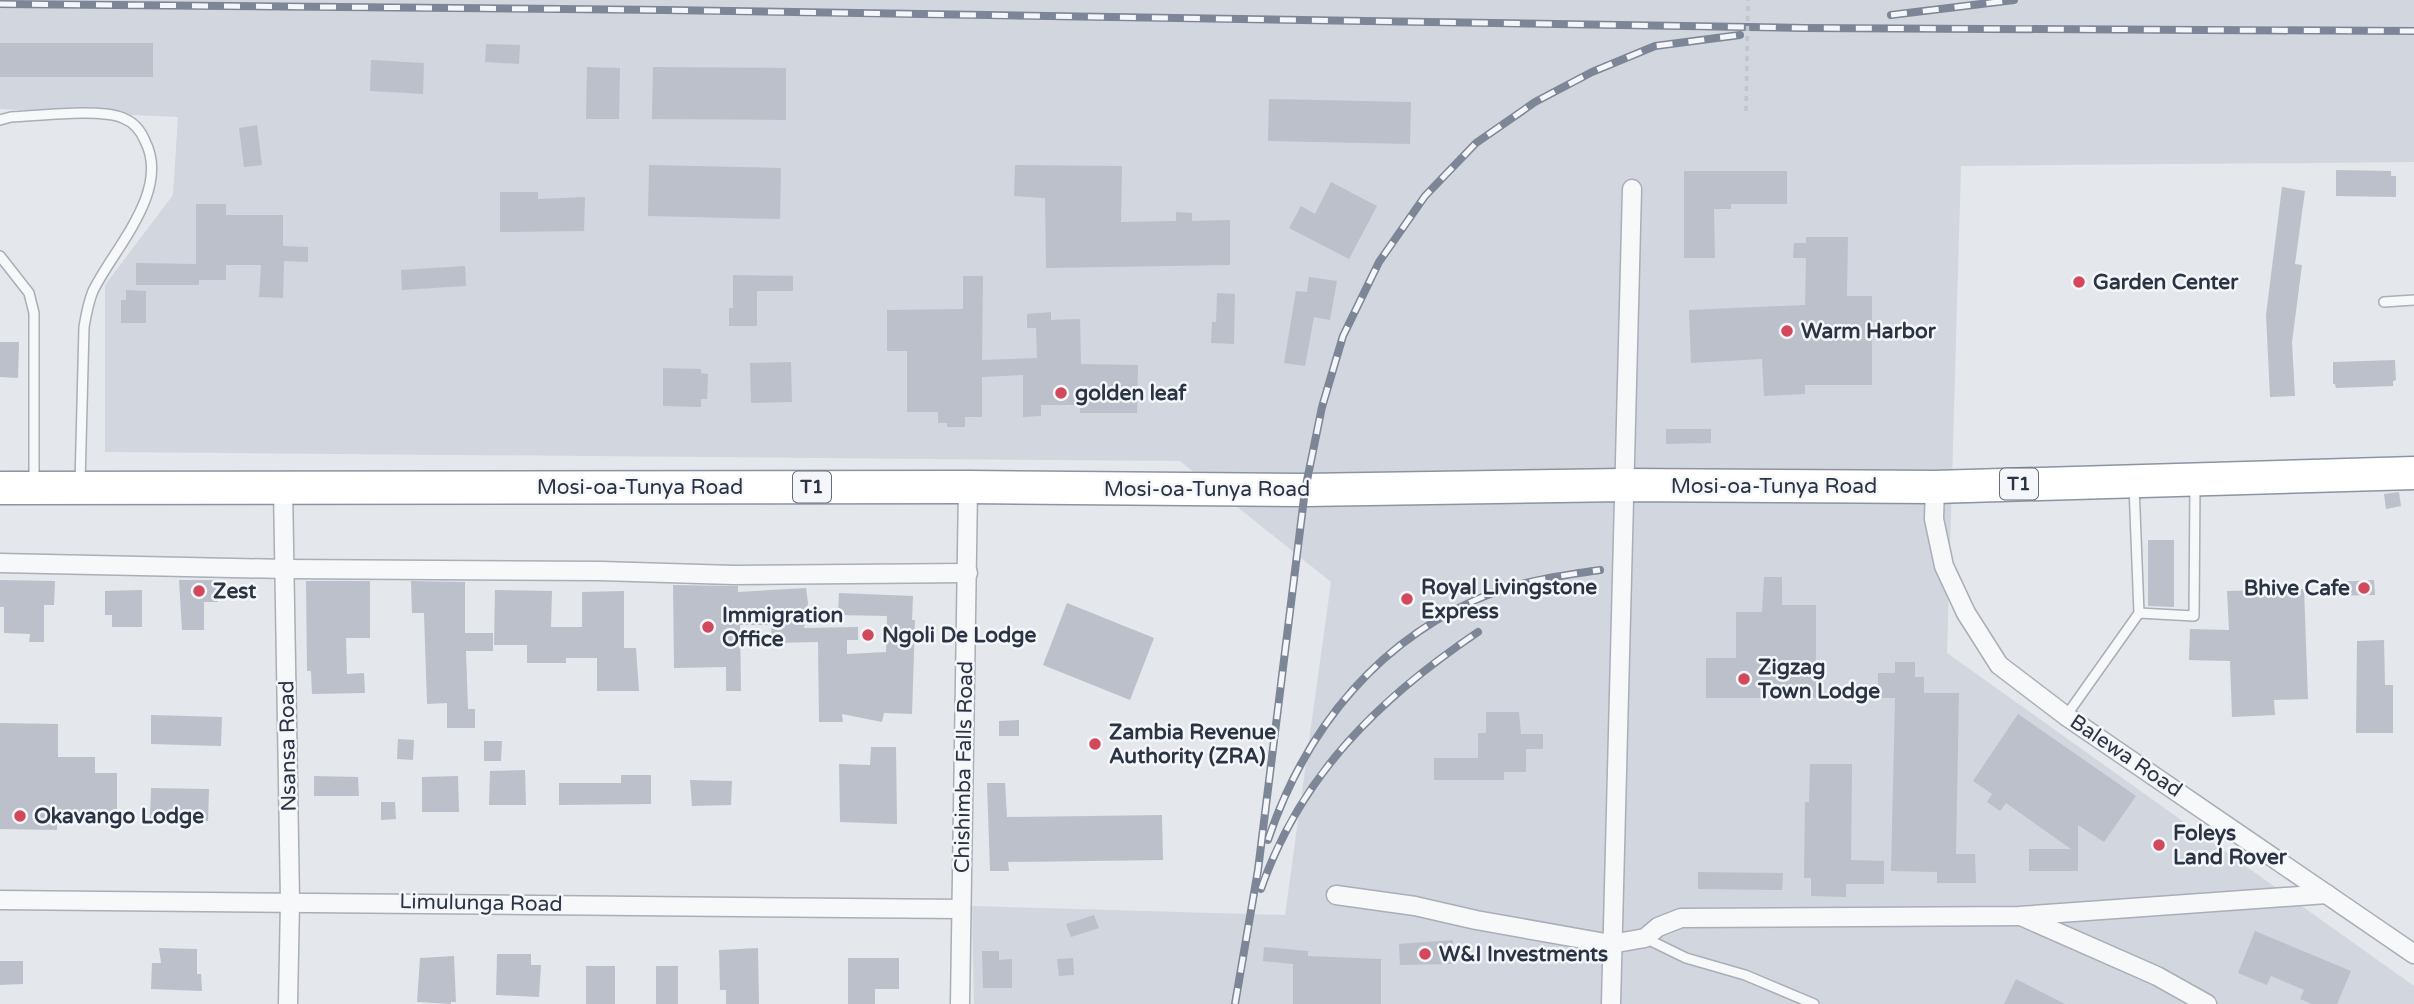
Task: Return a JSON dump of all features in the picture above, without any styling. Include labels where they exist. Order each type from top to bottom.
[{"type":"highway","name":"Mosi-oa-Tunya Road","points":[[0,488],[968,487],[1305,490],[1623,485],[1935,487],[2414,473]]},
{"type":"street","points":[[1611,1004],[1632,189]]},
{"type":"street","name":"Nsansa Road","points":[[283,487],[290,901],[288,1004]]},
{"type":"street","name":"Chishimba Falls Road","points":[[960,1004],[968,487]]},
{"type":"street","name":"Balewa Road","points":[[1935,487],[1934,519],[1944,566],[1966,613],[1999,665],[2066,716],[2414,954]]},
{"type":"street","points":[[0,563],[734,575],[968,573]]},
{"type":"street","points":[[1336,895],[1415,906],[1500,925],[1611,944],[1646,938],[1658,927],[1681,918],[2019,916],[2327,894]]},
{"type":"street","name":"Limulunga Road","points":[[0,900],[961,909]]},
{"type":"street","points":[[2019,916],[2157,976],[2207,1004]]},
{"type":"lane","points":[[0,120],[11,117],[101,114],[123,118],[140,131],[151,152],[151,172],[146,197],[126,240],[94,289],[88,306],[84,327],[79,488]]},
{"type":"lane","points":[[0,256],[29,293],[34,313],[34,488]]},
{"type":"lane","points":[[2384,302],[2414,300]]},
{"type":"lane","points":[[2139,613],[2194,615],[2195,479]]},
{"type":"lane","points":[[2066,716],[2139,613],[2134,481]]},
{"type":"lane","points":[[1646,938],[1686,958],[1745,975],[1814,1004]]},
{"type":"path","points":[[1746,111],[1748,0]]},
{"type":"shaded area","points":[[0,0],[2414,0],[2414,162],[1961,166],[1947,653],[2414,986],[2414,1004],[974,1004],[972,906],[1285,915],[1331,582],[1180,461],[105,452],[105,285],[173,195],[178,117],[0,109]]},
{"type":"building","points":[[0,43],[153,43],[153,77],[0,77]]},
{"type":"building","points":[[486,44],[520,45],[519,64],[485,62]]},
{"type":"building","points":[[371,60],[424,63],[423,94],[370,91]]},
{"type":"building","points":[[587,67],[620,68],[619,119],[586,119]]},
{"type":"building","points":[[653,67],[786,68],[786,120],[652,119]]},
{"type":"building","points":[[1269,99],[1411,102],[1410,144],[1268,141]]},
{"type":"building","points":[[257,125],[262,165],[244,167],[239,128]]},
{"type":"building","points":[[649,165],[781,168],[780,219],[648,216]]},
{"type":"building","points":[[1015,165],[1122,166],[1121,222],[1176,221],[1176,212],[1192,213],[1192,221],[1230,220],[1230,265],[1046,268],[1045,198],[1014,196]]},
{"type":"building","points":[[2336,170],[2391,171],[2391,176],[2396,176],[2396,197],[2336,196]]},
{"type":"building","points":[[1684,171],[1787,171],[1787,204],[1731,204],[1731,209],[1714,209],[1715,258],[1684,258]]},
{"type":"building","points":[[1331,182],[1377,206],[1349,259],[1289,228],[1301,206],[1315,214]]},
{"type":"building","points":[[2282,187],[2305,191],[2295,264],[2302,265],[2292,342],[2295,396],[2270,397],[2266,315]]},
{"type":"building","points":[[500,192],[538,192],[538,199],[585,197],[584,231],[500,232]]},
{"type":"building","points":[[196,204],[226,204],[226,215],[283,215],[283,246],[308,247],[308,262],[284,261],[283,298],[259,297],[261,265],[226,265],[226,280],[199,280],[199,285],[136,285],[136,263],[196,264]]},
{"type":"building","points":[[1806,237],[1848,237],[1847,296],[1872,296],[1872,385],[1805,385],[1805,394],[1764,396],[1762,359],[1691,363],[1689,310],[1805,305],[1806,258],[1793,258],[1794,243],[1806,243]]},
{"type":"building","points":[[465,266],[466,286],[402,290],[401,270]]},
{"type":"building","points":[[733,275],[793,276],[793,291],[757,291],[757,326],[729,326],[729,308],[733,308]]},
{"type":"building","points":[[963,276],[983,276],[982,360],[1037,358],[1036,328],[1027,328],[1027,314],[1051,312],[1051,320],[1080,319],[1081,364],[1138,365],[1137,413],[1080,413],[1080,405],[1041,405],[1041,416],[1023,417],[1023,375],[982,377],[982,417],[965,417],[965,427],[947,427],[947,423],[938,423],[938,412],[907,412],[907,351],[887,351],[887,310],[963,309]]},
{"type":"building","points":[[1309,277],[1337,281],[1330,320],[1314,317],[1305,366],[1284,363],[1296,291],[1307,292]]},
{"type":"building","points":[[126,290],[146,291],[146,323],[121,323],[121,300],[126,300]]},
{"type":"building","points":[[1217,293],[1235,294],[1234,344],[1211,343],[1212,322],[1216,322]]},
{"type":"building","points":[[0,342],[19,342],[18,378],[0,377]]},
{"type":"building","points":[[2395,360],[2396,380],[2393,381],[2393,386],[2336,388],[2333,384],[2333,362]]},
{"type":"building","points":[[791,362],[792,402],[751,403],[750,363]]},
{"type":"building","points":[[663,368],[701,369],[701,373],[708,374],[707,399],[701,399],[701,407],[663,406]]},
{"type":"building","points":[[1666,429],[1711,429],[1711,443],[1666,444]]},
{"type":"building","points":[[2399,492],[2401,506],[2386,509],[2384,494]]},
{"type":"building","points":[[2148,540],[2174,540],[2174,607],[2148,606]]},
{"type":"building","points":[[1764,577],[1782,577],[1782,605],[1816,605],[1816,698],[1706,698],[1706,658],[1736,658],[1736,612],[1762,612]]},
{"type":"building","points":[[0,580],[55,581],[54,605],[44,605],[44,642],[29,642],[30,634],[4,633]]},
{"type":"building","points":[[179,580],[217,580],[218,602],[204,602],[204,630],[182,630]]},
{"type":"building","points":[[2374,580],[2375,595],[2333,596],[2333,582]]},
{"type":"building","points":[[306,581],[370,581],[370,638],[346,638],[347,674],[364,673],[365,693],[312,694],[311,671],[307,671]]},
{"type":"building","points":[[411,581],[465,582],[465,633],[493,633],[493,651],[466,651],[468,709],[475,709],[475,728],[447,728],[447,703],[427,704],[424,613],[412,613]]},
{"type":"building","points":[[673,585],[738,586],[738,592],[806,588],[808,603],[804,628],[858,627],[858,640],[847,640],[847,654],[886,652],[887,616],[838,615],[839,593],[913,596],[912,620],[915,620],[912,714],[884,713],[882,722],[842,714],[843,722],[819,722],[818,642],[772,643],[771,625],[740,625],[741,691],[726,691],[726,667],[674,668]]},
{"type":"building","points":[[2304,589],[2308,699],[2274,700],[2275,715],[2232,717],[2230,661],[2189,660],[2190,629],[2229,630],[2227,591]]},
{"type":"building","points":[[142,590],[142,627],[112,627],[112,615],[105,615],[105,591]]},
{"type":"building","points":[[495,590],[552,591],[551,627],[582,627],[582,592],[624,591],[624,648],[636,648],[639,691],[597,691],[597,658],[566,658],[566,663],[527,663],[527,645],[494,645]]},
{"type":"building","points":[[1067,603],[1154,638],[1130,700],[1043,665]]},
{"type":"building","points":[[2384,640],[2385,685],[2393,685],[2393,733],[2356,733],[2357,641]]},
{"type":"building","points":[[1895,662],[1915,662],[1915,677],[1924,677],[1924,693],[1959,693],[1956,854],[1975,854],[1976,883],[1937,883],[1937,872],[1891,871],[1895,698],[1878,698],[1878,673],[1895,673]]},
{"type":"building","points":[[1486,712],[1519,712],[1521,734],[1543,734],[1543,749],[1526,749],[1526,772],[1504,772],[1504,780],[1434,780],[1434,758],[1478,758],[1478,733],[1486,733]]},
{"type":"building","points":[[2018,714],[2136,796],[2104,842],[2078,825],[2078,871],[2029,871],[2029,849],[2071,849],[2006,803],[2000,811],[1987,802],[1992,794],[1973,781]]},
{"type":"building","points":[[151,715],[222,717],[221,746],[151,744]]},
{"type":"building","points":[[1019,720],[1019,736],[999,736],[999,721]]},
{"type":"building","points":[[0,723],[58,724],[58,757],[95,757],[95,773],[117,773],[117,817],[57,817],[57,830],[0,829]]},
{"type":"building","points":[[398,739],[414,740],[413,760],[397,759]]},
{"type":"building","points":[[484,741],[502,741],[501,761],[484,761]]},
{"type":"building","points":[[871,747],[896,747],[897,824],[840,822],[839,764],[870,765]]},
{"type":"building","points":[[1810,764],[1852,764],[1851,860],[1884,861],[1884,884],[1846,884],[1846,897],[1811,896],[1811,878],[1804,878],[1805,802],[1809,802]]},
{"type":"building","points":[[525,770],[526,805],[489,805],[490,771]]},
{"type":"building","points":[[621,775],[651,775],[651,804],[559,805],[559,783],[621,783]]},
{"type":"building","points":[[314,776],[358,777],[359,796],[314,796]]},
{"type":"building","points":[[458,776],[459,812],[422,812],[422,777]]},
{"type":"building","points":[[690,780],[732,781],[731,805],[692,806]]},
{"type":"building","points":[[987,783],[1005,783],[1007,817],[1162,815],[1163,860],[1008,862],[1009,871],[990,871]]},
{"type":"building","points":[[151,788],[209,789],[208,821],[150,820]]},
{"type":"building","points":[[381,802],[395,802],[396,819],[381,820]]},
{"type":"building","points":[[1698,872],[1783,873],[1782,890],[1698,889]]},
{"type":"building","points":[[1094,915],[1099,928],[1071,937],[1066,924]]},
{"type":"building","points":[[2255,931],[2351,971],[2337,1004],[2312,1004],[2300,999],[2304,990],[2271,976],[2267,985],[2238,973]]},
{"type":"building","points":[[1453,940],[1453,964],[1400,965],[1399,944]]},
{"type":"building","points":[[1264,947],[1308,951],[1308,956],[1381,959],[1381,1004],[1293,1004],[1293,964],[1263,961]]},
{"type":"building","points":[[159,948],[197,949],[197,974],[201,974],[202,991],[151,989],[152,963],[161,963]]},
{"type":"building","points":[[758,948],[759,1004],[726,1004],[726,990],[720,990],[719,950]]},
{"type":"building","points":[[982,951],[999,951],[999,960],[1012,959],[1012,988],[983,988]]},
{"type":"building","points":[[497,954],[531,954],[531,965],[541,965],[539,997],[496,995]]},
{"type":"building","points":[[454,956],[456,1002],[417,1002],[420,958]]},
{"type":"building","points":[[848,958],[899,958],[899,989],[875,989],[875,1004],[848,1004]]},
{"type":"building","points":[[1073,958],[1074,975],[1059,976],[1057,959]]},
{"type":"building","points":[[0,961],[23,961],[23,984],[0,985]]},
{"type":"building","points":[[586,966],[615,966],[615,1004],[586,1004]]},
{"type":"building","points":[[656,966],[678,966],[678,1004],[656,1004]]},
{"type":"building","points":[[2016,979],[2065,1004],[2004,1004]]},
{"type":"railway","points":[[1891,15],[2014,0]]},
{"type":"railway","points":[[0,4],[663,10],[1804,28],[2414,31]]},
{"type":"railway","points":[[1235,1004],[1258,870],[1305,490],[1322,407],[1343,336],[1379,262],[1425,196],[1476,143],[1535,102],[1592,72],[1655,46],[1740,35]]},
{"type":"railway","points":[[1268,840],[1303,760],[1326,723],[1353,690],[1383,660],[1417,633],[1454,610],[1495,592],[1534,581],[1600,570]]},
{"type":"railway","points":[[1261,889],[1298,810],[1321,775],[1348,742],[1408,684],[1478,632]]},
{"type":"place","name":"Garden Center","points":[[2079,282]]},
{"type":"place","name":"Warm Harbor","points":[[1787,331]]},
{"type":"place","name":"golden leaf","points":[[1061,393]]},
{"type":"place","name":"Bhive Cafe","points":[[2364,588]]},
{"type":"place","name":"Zest","points":[[199,591]]},
{"type":"place","name":"Royal Livingstone Express","points":[[1407,599]]},
{"type":"place","name":"Immigration Office","points":[[708,627]]},
{"type":"place","name":"Ngoli De Lodge","points":[[868,635]]},
{"type":"place","name":"Zigzag Town Lodge","points":[[1744,679]]},
{"type":"place","name":"Zambia Revenue Authority (ZRA)","points":[[1095,744]]},
{"type":"place","name":"Okavango Lodge","points":[[20,816]]},
{"type":"place","name":"Foleys Land Rover","points":[[2159,845]]},
{"type":"place","name":"W&I Investments","points":[[1425,954]]}]
